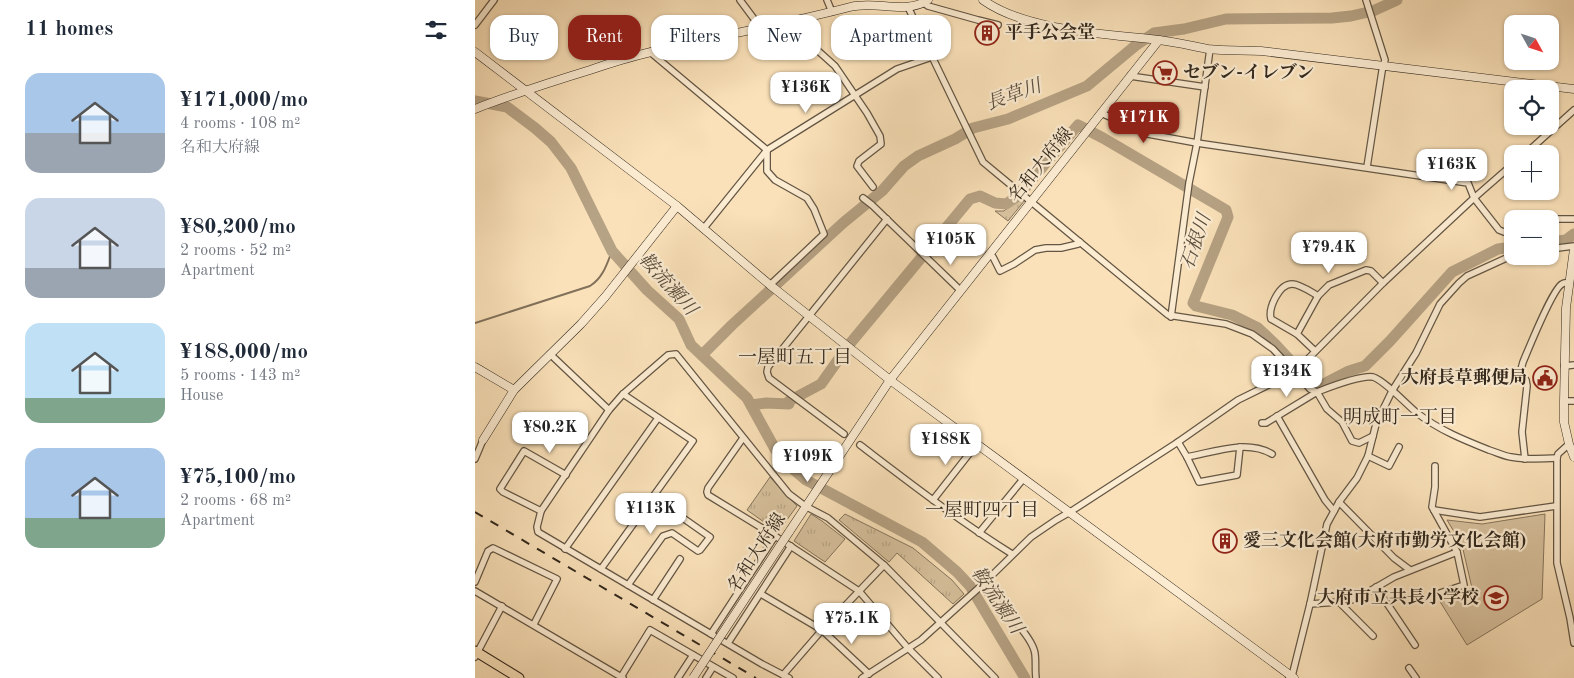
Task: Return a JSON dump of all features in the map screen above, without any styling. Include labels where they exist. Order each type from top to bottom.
[{"type":"main road","points":[[476,654],[519,678]]},
{"type":"street","points":[[475,24],[494,0]]},
{"type":"street","points":[[741,0],[752,15]]},
{"type":"street","points":[[827,0],[832,12]]},
{"type":"street","points":[[983,0],[995,9],[1032,21],[1076,31],[1156,40],[1210,49],[1261,51],[1574,89]]},
{"type":"street","points":[[1366,0],[1385,60],[1367,167]]},
{"type":"street","points":[[818,15],[863,3],[908,6],[926,1],[928,6],[997,24]]},
{"type":"street","points":[[908,6],[912,15]]},
{"type":"street","points":[[475,109],[512,94],[650,52],[748,30]]},
{"type":"street","name":"名和大府線","points":[[693,678],[890,380],[1074,148],[1156,40]]},
{"type":"street","points":[[1171,317],[1210,49]]},
{"type":"street","points":[[475,52],[677,206],[773,287],[890,380],[1292,677],[1311,604],[1327,524],[1339,502],[1357,478],[1368,456],[1375,424],[1392,391],[1416,353],[1441,304],[1467,276],[1504,259]]},
{"type":"street","points":[[650,52],[767,150]]},
{"type":"street","points":[[821,53],[835,66],[867,113],[879,136],[881,144],[859,161],[857,166],[873,187]]},
{"type":"street","points":[[704,228],[767,150],[897,69],[922,60]]},
{"type":"street","points":[[932,60],[983,162],[1168,315],[1171,317],[1225,324],[1252,334],[1297,370],[1310,389],[1317,392],[1327,409],[1342,422],[1352,441],[1359,442],[1373,436]]},
{"type":"street","points":[[1130,76],[1205,87]]},
{"type":"street","points":[[1535,145],[1574,110]]},
{"type":"street","points":[[1101,113],[1148,134],[1468,183],[1474,198],[1499,230],[1504,232]]},
{"type":"street","points":[[767,150],[767,170],[775,180],[807,198],[814,209],[824,234],[773,287]]},
{"type":"street","points":[[863,678],[907,647],[921,640],[981,586],[1031,537],[1178,442],[1239,400],[1297,370],[1383,283],[1504,172]]},
{"type":"street","points":[[863,198],[961,290]]},
{"type":"street","points":[[475,458],[483,440],[514,390],[581,324],[677,206]]},
{"type":"street","points":[[844,434],[769,378],[768,367],[887,219]]},
{"type":"street","points":[[1559,219],[1574,219]]},
{"type":"street","points":[[989,254],[993,257],[1000,271],[1035,250],[1061,248],[1080,242]]},
{"type":"street","points":[[1559,249],[1574,248],[1569,283],[1570,308],[1564,366],[1564,422],[1574,457]]},
{"type":"street","points":[[1297,334],[1318,296],[1329,285],[1366,270],[1371,271],[1383,283]]},
{"type":"street","points":[[1525,459],[1521,432],[1527,386],[1526,380],[1520,373],[1523,362],[1553,296],[1560,285],[1569,283]]},
{"type":"street","points":[[1315,351],[1297,334],[1271,319],[1269,314],[1276,294],[1287,285],[1294,284],[1318,296]]},
{"type":"street","points":[[550,354],[609,410]]},
{"type":"street","points":[[884,565],[822,630],[786,676],[762,664],[565,549],[538,532],[537,527],[541,511],[609,410],[623,394],[668,355],[676,354],[789,494],[828,518],[884,565],[995,678]]},
{"type":"street","points":[[1564,366],[1574,365]]},
{"type":"street","points":[[475,367],[514,390]]},
{"type":"street","points":[[1262,423],[1266,423],[1317,392],[1341,383],[1374,377],[1425,419],[1455,436],[1509,457],[1525,459],[1557,458]]},
{"type":"street","points":[[601,569],[693,441],[623,394]]},
{"type":"street","points":[[1564,402],[1574,401]]},
{"type":"street","points":[[1277,416],[1325,500],[1334,511]]},
{"type":"street","points":[[565,549],[658,418]]},
{"type":"street","points":[[743,438],[708,488],[708,495],[859,591],[907,647],[938,678]]},
{"type":"street","points":[[475,445],[483,440]]},
{"type":"street","points":[[1178,442],[1199,482],[1237,475],[1240,447]]},
{"type":"street","points":[[1569,444],[1558,454],[1557,458],[1557,563],[1574,643]]},
{"type":"street","points":[[860,445],[979,533],[1012,554]]},
{"type":"street","points":[[933,500],[976,445]]},
{"type":"street","points":[[1187,457],[1240,447],[1264,449],[1272,454]]},
{"type":"street","points":[[1368,456],[1389,466],[1399,447]]},
{"type":"street","points":[[541,511],[500,489],[524,452],[566,475]]},
{"type":"street","points":[[1435,466],[1435,487],[1432,507],[1457,552],[1464,585],[1440,593]]},
{"type":"street","points":[[979,533],[1024,478]]},
{"type":"street","points":[[628,586],[663,536],[672,533],[698,551],[701,550],[710,537],[653,497]]},
{"type":"street","points":[[1339,502],[1394,558],[1410,570]]},
{"type":"street","points":[[1434,510],[1480,517],[1556,506]]},
{"type":"street","points":[[711,634],[775,536]]},
{"type":"street","points":[[728,643],[791,546]]},
{"type":"street","points":[[475,579],[488,551],[493,548],[557,579],[534,624]]},
{"type":"street","points":[[1311,604],[1356,599],[1410,570],[1457,552]]},
{"type":"street","points":[[653,600],[680,559]]},
{"type":"street","points":[[981,586],[1029,638],[1035,654],[1034,668],[1036,678]]},
{"type":"street","points":[[1376,587],[1415,645]]},
{"type":"street","points":[[475,591],[534,624],[622,678],[650,630],[733,678]]},
{"type":"street","points":[[761,594],[822,630],[869,674]]},
{"type":"street","points":[[1339,602],[1373,636]]},
{"type":"street","points":[[476,654],[502,606]]},
{"type":"street","points":[[678,678],[693,655]]},
{"type":"street","points":[[706,678],[713,667]]},
{"type":"street","points":[[1409,668],[1416,678]]},
{"type":"green space","points":[[1021,196],[1025,200],[1008,221],[995,211],[1004,211]]},
{"type":"green space","points":[[770,477],[797,506],[778,532],[747,510]]},
{"type":"green space","points":[[811,514],[845,539],[825,562],[794,541]]},
{"type":"green space","points":[[845,514],[913,548],[952,580],[964,594],[953,604],[897,553],[889,562],[839,520]]},
{"type":"green space","points":[[1545,514],[1542,599],[1467,645],[1439,600],[1472,588],[1462,545],[1447,520],[1482,524]]},
{"type":"waterway","name":"長草川","points":[[702,355],[843,223],[882,191],[904,166],[918,156],[955,139],[973,128],[1008,119],[1087,86],[1135,46],[1154,33],[1184,29],[1226,19],[1332,18],[1351,16],[1373,11],[1397,0]]},
{"type":"waterway","name":"鞍流瀬川","points":[[475,101],[507,107],[551,142],[571,168],[612,251],[647,290],[679,319],[691,345],[747,398],[775,449],[785,462],[806,480],[922,542],[957,572],[970,586],[1025,678]]},
{"type":"waterway","name":"石根川","points":[[751,405],[766,403],[789,404],[789,401],[821,384],[848,346],[970,199],[980,196],[995,203],[1006,204],[1018,196],[1078,125],[1226,210],[1228,217],[1193,303],[1196,306],[1232,315],[1258,328],[1314,386],[1320,386],[1349,371],[1365,366],[1452,272],[1498,249],[1504,248]]},
{"type":"waterway","name":"石根川","points":[[1559,241],[1566,240],[1574,234]]},
{"type":"waterway","points":[[475,323],[590,286],[601,275],[612,251]]},
{"type":"railway","points":[[475,512],[756,678]]},
{"type":"place","name":"平手公会堂","points":[[987,33]]},
{"type":"place","name":"セブン-イレブン","points":[[1165,73]]},
{"type":"place","name":"大府長草郵便局","points":[[1545,378]]},
{"type":"place","name":"愛三文化会館(大府市勤労文化会館)","points":[[1225,541]]},
{"type":"place","name":"大府市立共長小学校","points":[[1496,598]]},
{"type":"district","name":"一屋町五丁目","points":[[795,358]]},
{"type":"district","name":"明成町一丁目","points":[[1400,418]]},
{"type":"district","name":"一屋町四丁目","points":[[982,511]]}]
